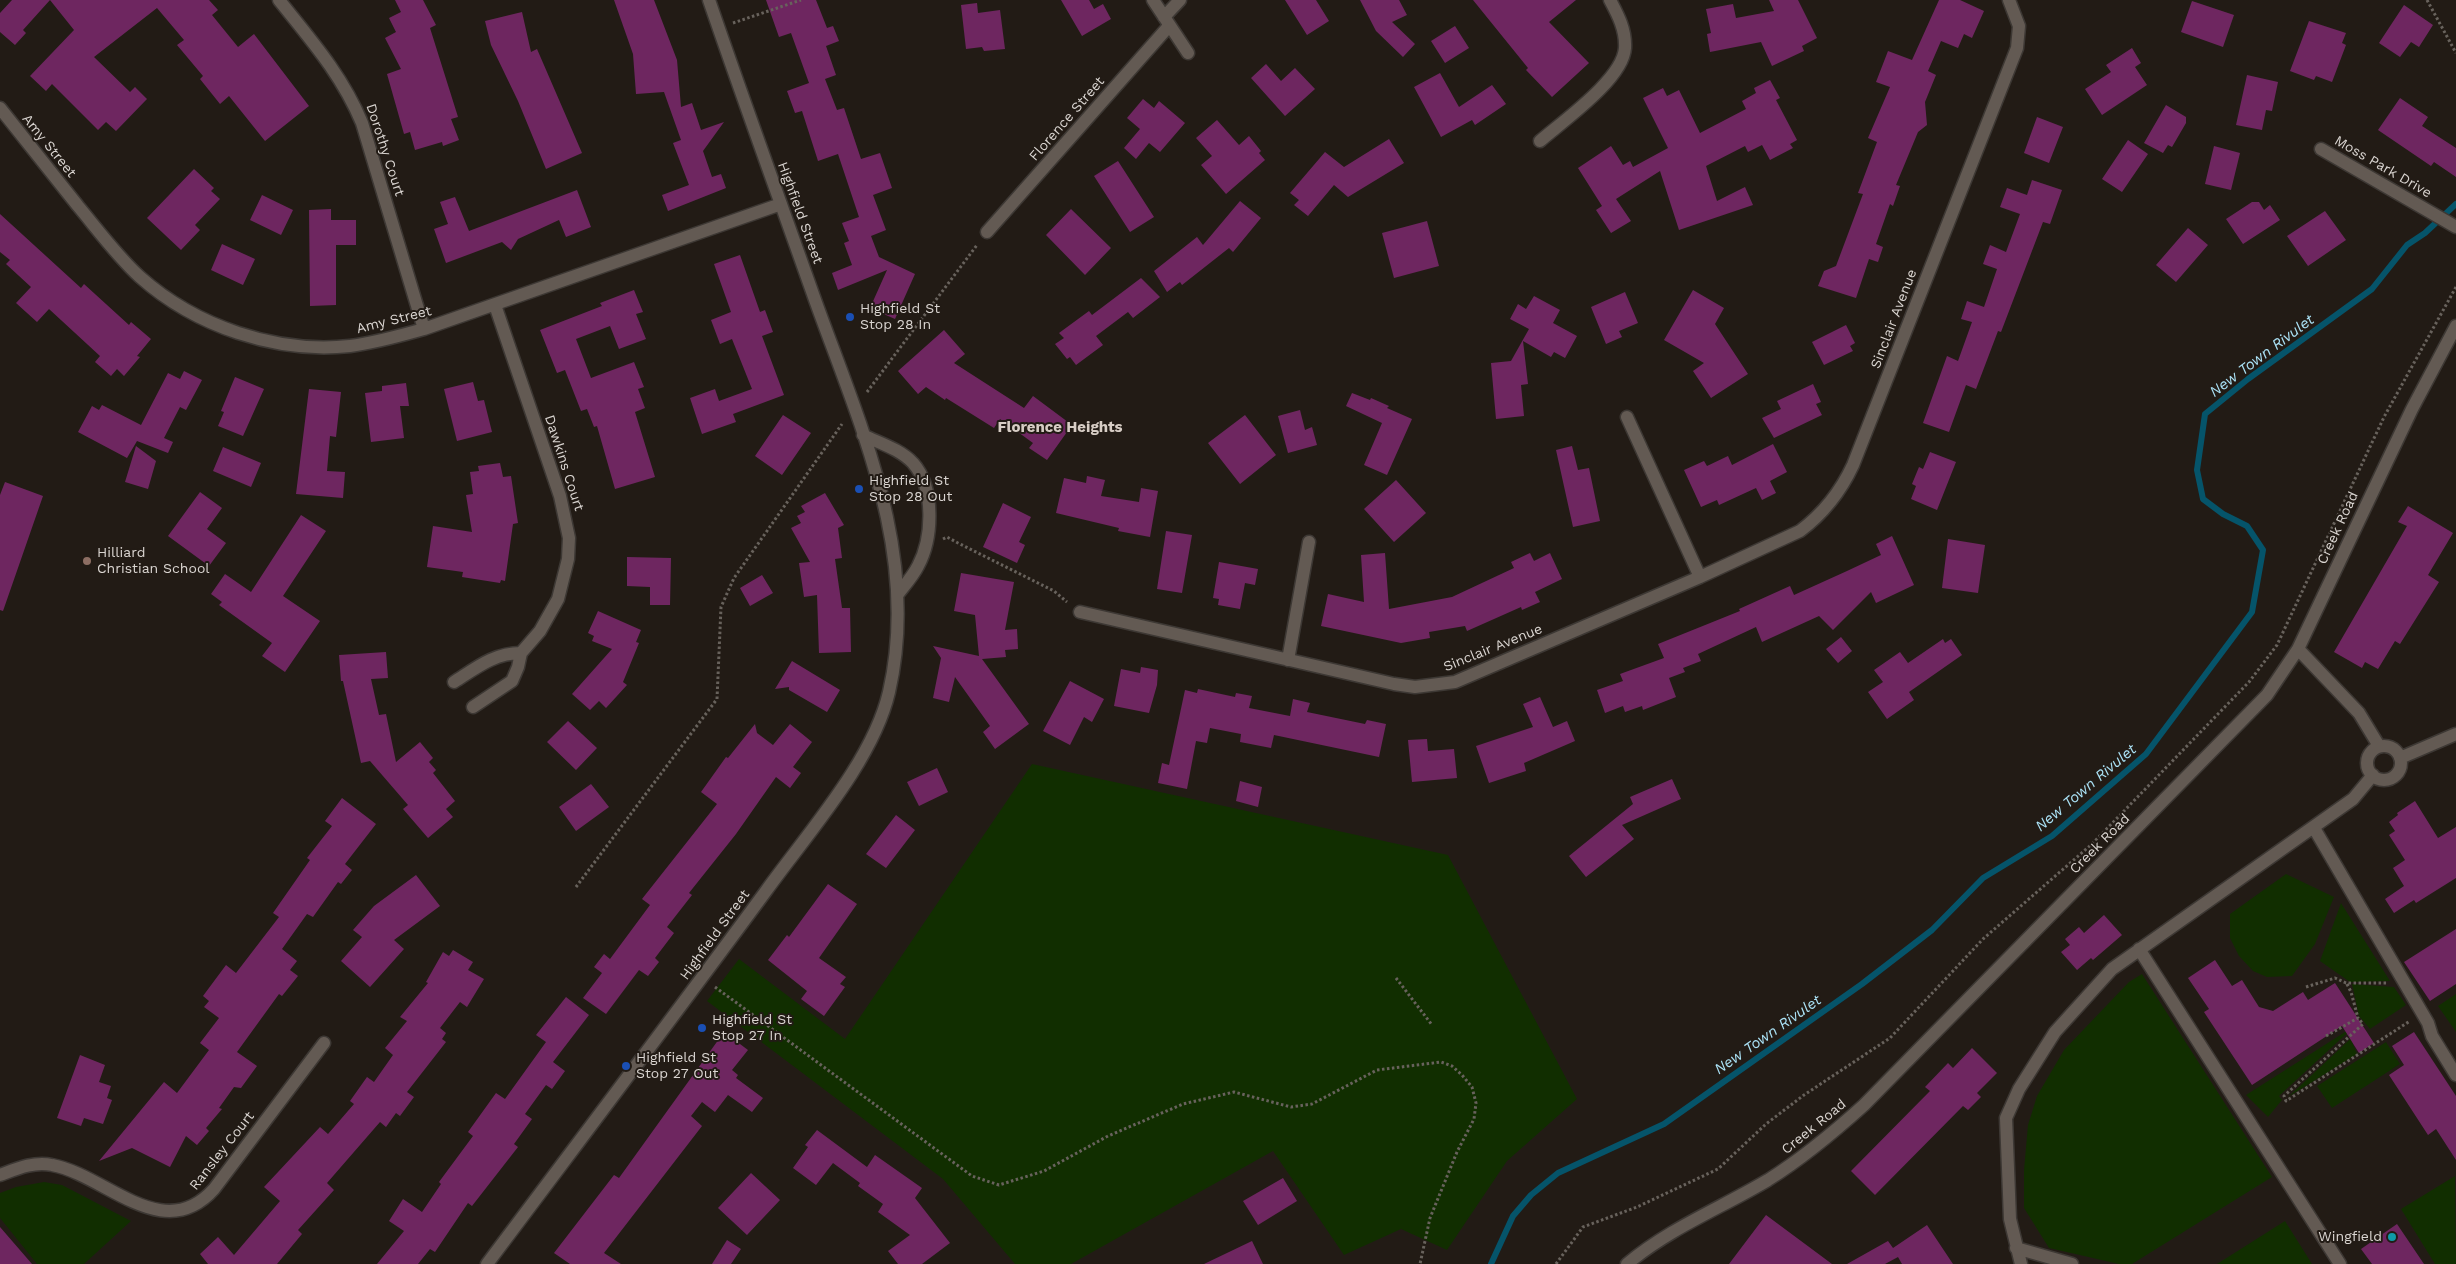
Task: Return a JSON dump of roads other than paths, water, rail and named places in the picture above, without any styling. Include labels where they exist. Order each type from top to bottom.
[{"type":"street","name":"Dorothy Court","points":[[279,0],[341,79],[356,108],[424,329]]},
{"type":"street","name":"Highfield Street","points":[[487,1264],[838,793],[874,735],[890,690],[896,651],[898,594],[891,529],[882,494],[854,408],[709,0]]},
{"type":"street","points":[[1153,0],[1188,53]]},
{"type":"street","name":"Florence Street","points":[[987,232],[1167,22],[1180,0]]},
{"type":"street","points":[[1540,141],[1600,88],[1624,56],[1625,47],[1622,24],[1610,0]]},
{"type":"street","name":"Sinclair Avenue","points":[[1080,612],[1394,684],[1415,687],[1455,682],[1700,577],[1800,531],[1826,509],[1845,482],[2016,48],[2019,26],[2010,0]]},
{"type":"street","name":"Amy Street","points":[[0,108],[117,253],[161,294],[190,312],[247,336],[279,343],[315,347],[349,346],[382,341],[495,305],[781,204]]},
{"type":"street","name":"Moss Park Drive","points":[[2321,149],[2456,227]]},
{"type":"street","name":"Dawkins Court","points":[[473,707],[512,681],[521,653],[540,631],[558,599],[568,559],[569,538],[560,496],[495,305]]},
{"type":"street","name":"Creek Road","points":[[1628,1264],[1670,1232],[1766,1180],[1802,1157],[1858,1111],[2260,702],[2285,670],[2298,649],[2412,408],[2456,326]]},
{"type":"street","points":[[1627,417],[1700,577]]},
{"type":"street","points":[[863,435],[901,454],[912,462],[921,474],[926,489],[928,506],[926,541],[918,565],[898,594]]},
{"type":"street","points":[[1288,660],[1309,542]]},
{"type":"street","points":[[2298,649],[2359,713],[2379,746],[2394,749],[2400,758],[2400,767],[2395,775],[2386,779],[2373,775],[2367,762],[2371,752],[2379,746]]},
{"type":"street","points":[[454,682],[494,657],[506,653],[521,653]]},
{"type":"street","points":[[2400,758],[2456,734]]},
{"type":"street","points":[[2021,1264],[2010,1219],[2006,1118],[2019,1089],[2056,1032],[2099,982],[2139,949],[2353,799],[2373,775]]},
{"type":"street","points":[[2314,828],[2423,1013],[2432,1036],[2456,1075]]},
{"type":"street","points":[[2139,949],[2340,1264]]},
{"type":"street","name":"Ransley Court","points":[[0,1175],[32,1165],[50,1164],[66,1168],[153,1210],[170,1212],[188,1208],[202,1202],[214,1189],[324,1043]]},
{"type":"street","points":[[2016,1248],[2072,1264]]},
{"type":"waterway","name":"New Town Rivulet","points":[[1491,1264],[1513,1216],[1531,1195],[1558,1173],[1664,1124],[1862,984],[1932,930],[1983,878],[2052,836],[2146,754],[2252,612],[2263,550],[2247,526],[2223,514],[2203,499],[2197,470],[2205,414],[2248,379],[2372,289],[2407,245],[2425,233],[2456,204]]},
{"type":"place","name":"Highfield St Stop 28 In","points":[[850,317]]},
{"type":"place","name":"Highfield St Stop 28 Out","points":[[859,489]]},
{"type":"place","name":"Hilliard Christian School","points":[[87,561]]},
{"type":"place","name":"Highfield St Stop 27 In","points":[[702,1028]]},
{"type":"place","name":"Highfield St Stop 27 Out","points":[[626,1066]]},
{"type":"place","name":"Wingfield","points":[[2392,1237]]},
{"type":"district","name":"Florence Heights","points":[[1060,428]]}]
